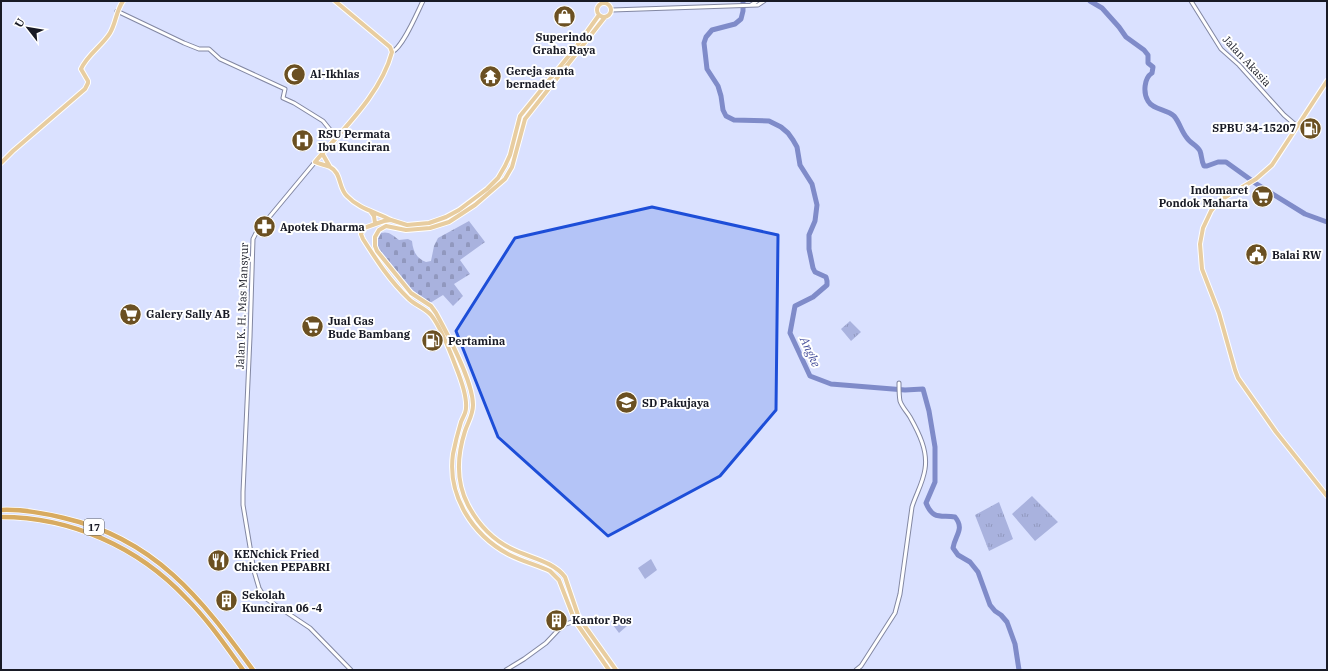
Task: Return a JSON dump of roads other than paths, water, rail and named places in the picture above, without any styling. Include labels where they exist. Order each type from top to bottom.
[{"type":"highway","name":"17","points":[[1,510],[23,510],[45,513],[97,528],[126,541],[167,569],[191,592],[222,627],[253,670]]},
{"type":"highway","name":"17","points":[[1,517],[47,522],[70,527],[94,535],[140,558],[170,582],[198,610],[243,670]]},
{"type":"main road","points":[[1,163],[85,89],[88,81],[81,69],[108,36],[116,13],[123,1]]},
{"type":"main road","points":[[335,1],[390,47],[392,52]]},
{"type":"main road","points":[[599,15],[597,8],[601,2],[606,2],[610,5],[612,10],[610,14],[605,17],[525,118],[516,156],[505,179],[475,205],[449,222],[430,228],[386,226],[379,230],[375,237],[375,246],[377,251],[411,293],[431,306],[436,313],[466,375],[473,400],[473,411],[460,455],[458,474],[463,495],[468,506],[494,539],[512,550],[557,569],[565,578],[579,618],[616,670]]},
{"type":"main road","points":[[599,15],[605,17]]},
{"type":"main road","points":[[315,162],[330,167],[335,171],[339,177],[346,196],[371,212],[408,227],[429,223],[446,217],[459,210],[487,189],[498,178],[510,155],[520,116],[599,15]]},
{"type":"main road","name":"Jalan K. H. Mas Mansyur","points":[[315,162],[373,92],[384,76],[392,52]]},
{"type":"main road","points":[[1327,81],[1272,165],[1253,181],[1219,202],[1207,219],[1200,240],[1202,269],[1218,313],[1238,378],[1276,432],[1327,496]]},
{"type":"main road","points":[[520,116],[525,118]]},
{"type":"main road","points":[[322,153],[330,167]]},
{"type":"main road","points":[[371,212],[375,224]]},
{"type":"main road","points":[[391,220],[364,228],[361,234],[390,279],[410,300],[430,314],[444,339],[456,367],[467,407],[461,421],[451,471],[460,504],[474,527],[490,543],[509,554],[554,574],[559,580],[575,622],[609,670]]},
{"type":"main road","points":[[390,279],[396,275]]},
{"type":"street","points":[[392,52],[395,51],[404,39],[423,1]]},
{"type":"street","points":[[612,10],[736,6],[750,5],[764,1]]},
{"type":"street","name":"Jalan Akasia","points":[[1191,1],[1221,49],[1239,65],[1298,127]]},
{"type":"street","points":[[116,13],[199,49],[209,49],[224,61],[285,88],[283,98],[323,121],[336,137]]},
{"type":"street","name":"Jalan K. H. Mas Mansyur","points":[[315,162],[252,239],[250,337],[243,506],[256,578],[259,588],[265,598],[310,628],[351,670]]},
{"type":"street","points":[[856,670],[861,666],[896,613],[912,507],[920,488],[925,469],[925,454],[921,440],[914,424],[901,402],[899,384]]},
{"type":"street","points":[[554,574],[557,569]]},
{"type":"street","points":[[506,670],[524,660],[546,643],[563,625],[575,622]]},
{"type":"waterway","name":"Angke","points":[[743,1],[741,19],[735,24],[712,30],[706,37],[704,43],[707,69],[718,86],[723,110],[726,116],[734,120],[769,121],[781,127],[788,133],[797,147],[800,165],[812,184],[817,205],[815,221],[809,235],[809,249],[813,268],[815,272],[826,277],[827,285],[813,297],[795,306],[790,333],[810,376],[831,384],[905,390],[923,389],[929,411],[935,447],[935,482],[926,503],[931,512],[934,514],[938,516],[955,517],[958,521],[959,529],[953,548],[958,555],[970,562],[978,572],[990,605],[1007,622],[1015,644],[1019,670]]},
{"type":"waterway","points":[[1090,1],[1102,8],[1126,37],[1144,50],[1148,55],[1148,63],[1153,67],[1152,73],[1147,78],[1145,86],[1146,98],[1153,106],[1174,116],[1188,140],[1200,151],[1204,166],[1218,162],[1226,162],[1258,185],[1305,214],[1327,222]]},
{"type":"place","name":"Superindo Graha Raya","points":[[564,17]]},
{"type":"place","name":"Al-Ikhlas","points":[[295,74]]},
{"type":"place","name":"Gereja santa bernadet","points":[[491,77]]},
{"type":"place","name":"SPBU 34-15207","points":[[1311,128]]},
{"type":"place","name":"RSU Permata Ibu Kunciran","points":[[302,140]]},
{"type":"place","name":"Indomaret Pondok Maharta","points":[[1263,196]]},
{"type":"place","name":"Apotek Dharma","points":[[264,227]]},
{"type":"place","name":"Balai RW","points":[[1256,255]]},
{"type":"place","name":"Galery Sally AB","points":[[131,314]]},
{"type":"place","name":"Jual Gas Bude Bambang","points":[[313,327]]},
{"type":"place","name":"Pertamina","points":[[432,341]]},
{"type":"place","name":"SD Pakujaya","points":[[627,403]]},
{"type":"place","name":"KENchick Fried Chicken PEPABRI","points":[[219,560]]},
{"type":"place","name":"Sekolah Kunciran 06 -4","points":[[226,601]]},
{"type":"place","name":"Kantor Pos","points":[[557,620]]}]
